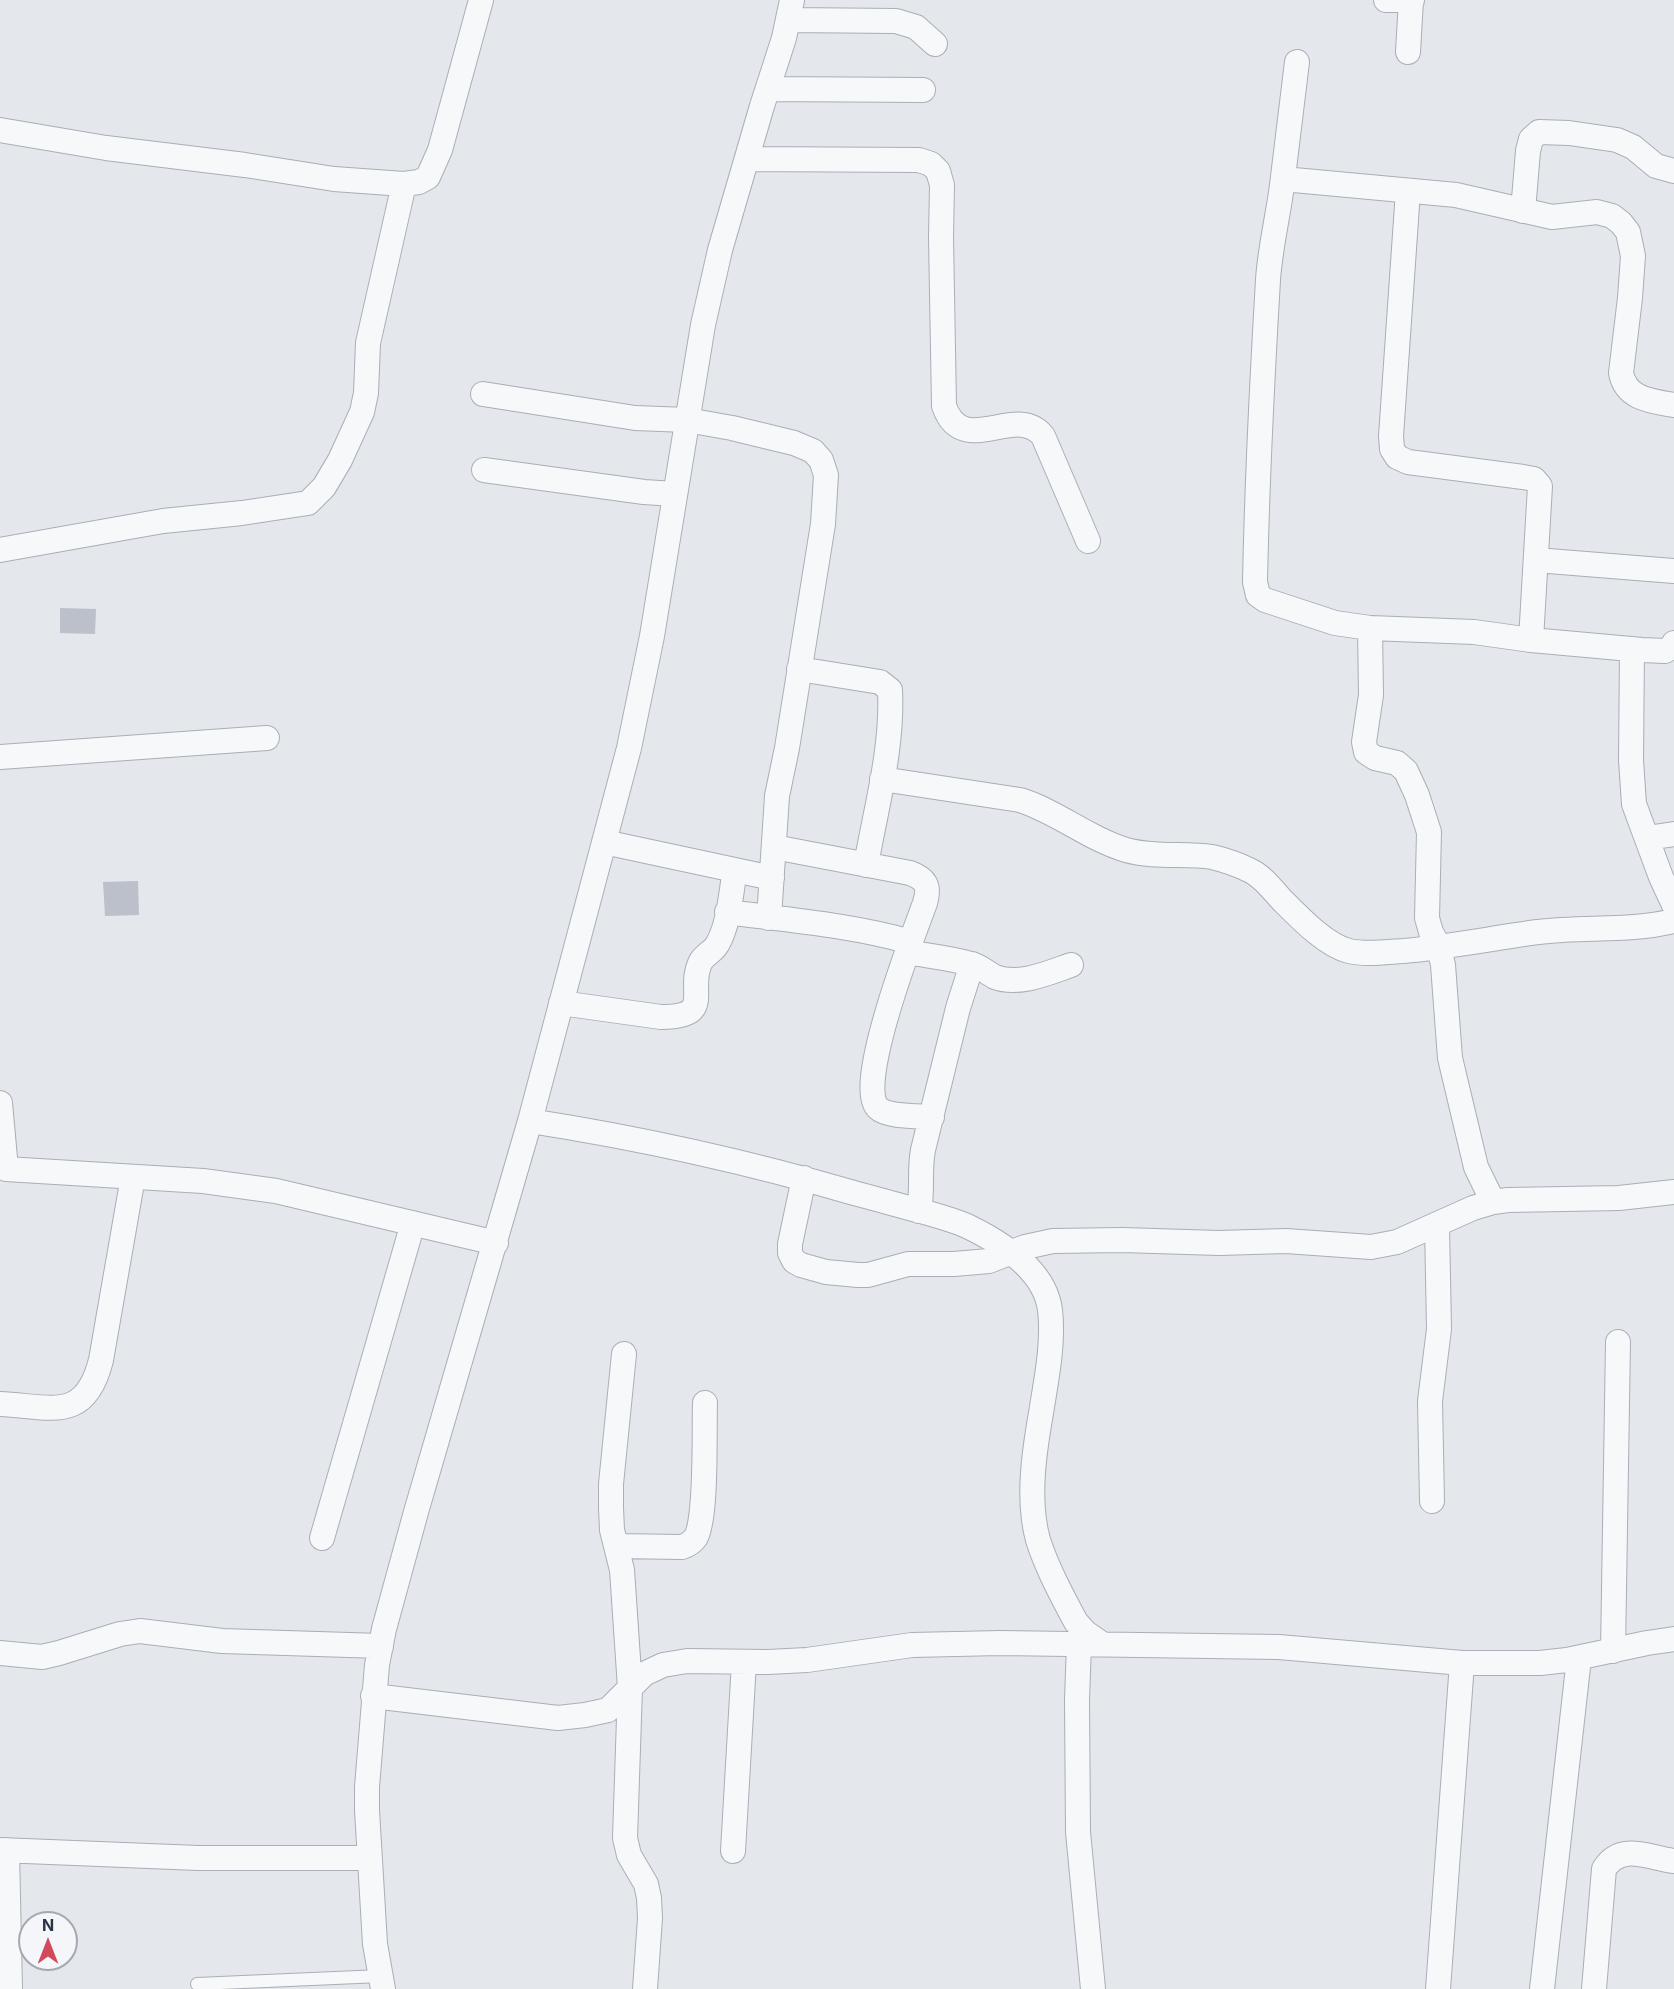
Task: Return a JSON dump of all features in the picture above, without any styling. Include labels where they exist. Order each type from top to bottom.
[{"type":"street","points":[[0,130],[334,179],[404,184],[419,182],[428,177],[434,167],[482,0]]},
{"type":"street","points":[[1386,0],[1411,0],[1408,52]]},
{"type":"street","points":[[382,1983],[375,1944],[367,1787],[373,1696],[381,1646],[416,1512],[530,1121],[628,748],[650,648],[705,316],[720,250],[791,10],[896,21],[916,27],[935,44]]},
{"type":"street","points":[[1297,62],[1268,280],[1267,326],[1257,451],[1255,582],[1258,595],[1265,600],[1335,623],[1370,628],[1474,632],[1531,640],[1665,651],[1674,643]]},
{"type":"street","points":[[768,89],[923,90]]},
{"type":"street","points":[[1523,211],[1528,151],[1531,139],[1539,132],[1569,133],[1617,140],[1633,147],[1656,166],[1674,171]]},
{"type":"street","points":[[747,159],[919,160],[931,164],[938,171],[942,185],[944,406],[948,417],[964,430],[994,429],[1019,424],[1037,429],[1089,541]]},
{"type":"street","points":[[1283,179],[1456,195],[1551,217],[1598,212],[1612,216],[1628,232],[1632,242],[1633,274],[1623,355],[1623,381],[1635,396],[1674,405]]},
{"type":"street","points":[[0,550],[163,521],[308,503],[324,487],[340,460],[362,412],[366,393],[368,343],[404,184]]},
{"type":"street","points":[[1408,191],[1392,409],[1392,449],[1397,457],[1408,462],[1534,479],[1540,486],[1531,640]]},
{"type":"street","points":[[483,394],[635,418],[687,420],[742,430],[794,443],[813,451],[821,460],[826,475],[826,496],[777,796],[769,918]]},
{"type":"street","points":[[484,470],[644,492],[675,494]]},
{"type":"street","points":[[1536,560],[1674,572]]},
{"type":"street","points":[[1370,628],[1371,695],[1364,742],[1365,752],[1375,758],[1397,763],[1406,771],[1417,795],[1429,832],[1427,918],[1439,947],[1450,1058],[1476,1167],[1493,1202]]},
{"type":"street","points":[[1632,649],[1632,787],[1639,820],[1664,885],[1674,904]]},
{"type":"street","points":[[799,669],[880,682],[890,690],[890,726],[866,864]]},
{"type":"street","points":[[0,757],[267,738]]},
{"type":"street","points":[[882,779],[1020,800],[1037,805],[1112,845],[1129,851],[1175,857],[1212,857],[1238,865],[1254,873],[1267,884],[1300,918],[1330,943],[1347,951],[1384,952],[1439,947],[1537,932],[1617,929],[1674,921]]},
{"type":"street","points":[[1647,838],[1674,834]]},
{"type":"street","points":[[604,842],[772,878]]},
{"type":"street","points":[[774,847],[910,873],[926,881],[928,891],[926,903],[884,1024],[873,1083],[873,1099],[876,1107],[884,1113],[932,1117]]},
{"type":"street","points":[[561,1003],[661,1017],[686,1014],[694,1006],[697,997],[698,967],[703,956],[718,945],[735,870]]},
{"type":"street","points":[[727,912],[859,930],[909,947],[972,964],[1005,980],[1043,975],[1071,965]]},
{"type":"street","points":[[919,1211],[922,1196],[921,1161],[958,1008],[972,964]]},
{"type":"street","points":[[0,1104],[3,1169],[203,1181],[276,1191],[496,1243]]},
{"type":"street","points":[[530,1121],[673,1146],[804,1178],[919,1211],[967,1226],[1011,1254],[1039,1280],[1048,1299],[1050,1312],[1046,1378],[1032,1482],[1032,1502],[1038,1539],[1076,1622],[1086,1633],[1090,1644],[1077,1700],[1078,1832],[1093,1989]]},
{"type":"street","points":[[0,1404],[49,1409],[66,1406],[79,1400],[89,1391],[101,1360],[133,1177]]},
{"type":"street","points":[[804,1178],[790,1244],[790,1253],[794,1260],[801,1265],[826,1272],[868,1275],[908,1264],[954,1264],[989,1260],[1039,1243],[1067,1240],[1173,1240],[1219,1243],[1286,1241],[1371,1247],[1397,1242],[1473,1208],[1493,1202],[1619,1198],[1674,1192]]},
{"type":"street","points":[[322,1538],[413,1223]]},
{"type":"street","points":[[1432,1501],[1430,1401],[1439,1329],[1437,1225]]},
{"type":"street","points":[[1613,1651],[1618,1342]]},
{"type":"street","points":[[624,1354],[611,1484],[612,1530],[622,1570],[630,1688],[625,1838],[628,1855],[646,1884],[649,1898],[650,1918],[645,1989]]},
{"type":"street","points":[[616,1546],[682,1547],[691,1544],[697,1535],[701,1516],[705,1403]]},
{"type":"street","points":[[0,1653],[42,1656],[120,1634],[140,1631],[222,1641],[381,1646]]},
{"type":"street","points":[[373,1696],[558,1718],[608,1710],[644,1674],[663,1665],[687,1660],[744,1662],[807,1660],[912,1645],[1000,1643],[1309,1648],[1462,1663],[1540,1663],[1579,1658],[1674,1639]]},
{"type":"street","points":[[1542,1989],[1579,1658]]},
{"type":"street","points":[[733,1851],[744,1662]]},
{"type":"street","points":[[1438,1989],[1462,1663]]},
{"type":"street","points":[[10,1989],[4,1850],[198,1858],[369,1858]]},
{"type":"street","points":[[1594,1989],[1604,1869],[1610,1859],[1621,1854],[1637,1854],[1674,1862]]},
{"type":"lane","points":[[197,1984],[344,1979],[382,1983]]},
{"type":"building","points":[[60,608],[96,609],[95,634],[60,633]]},
{"type":"building","points":[[138,881],[139,915],[105,916],[103,882]]}]
